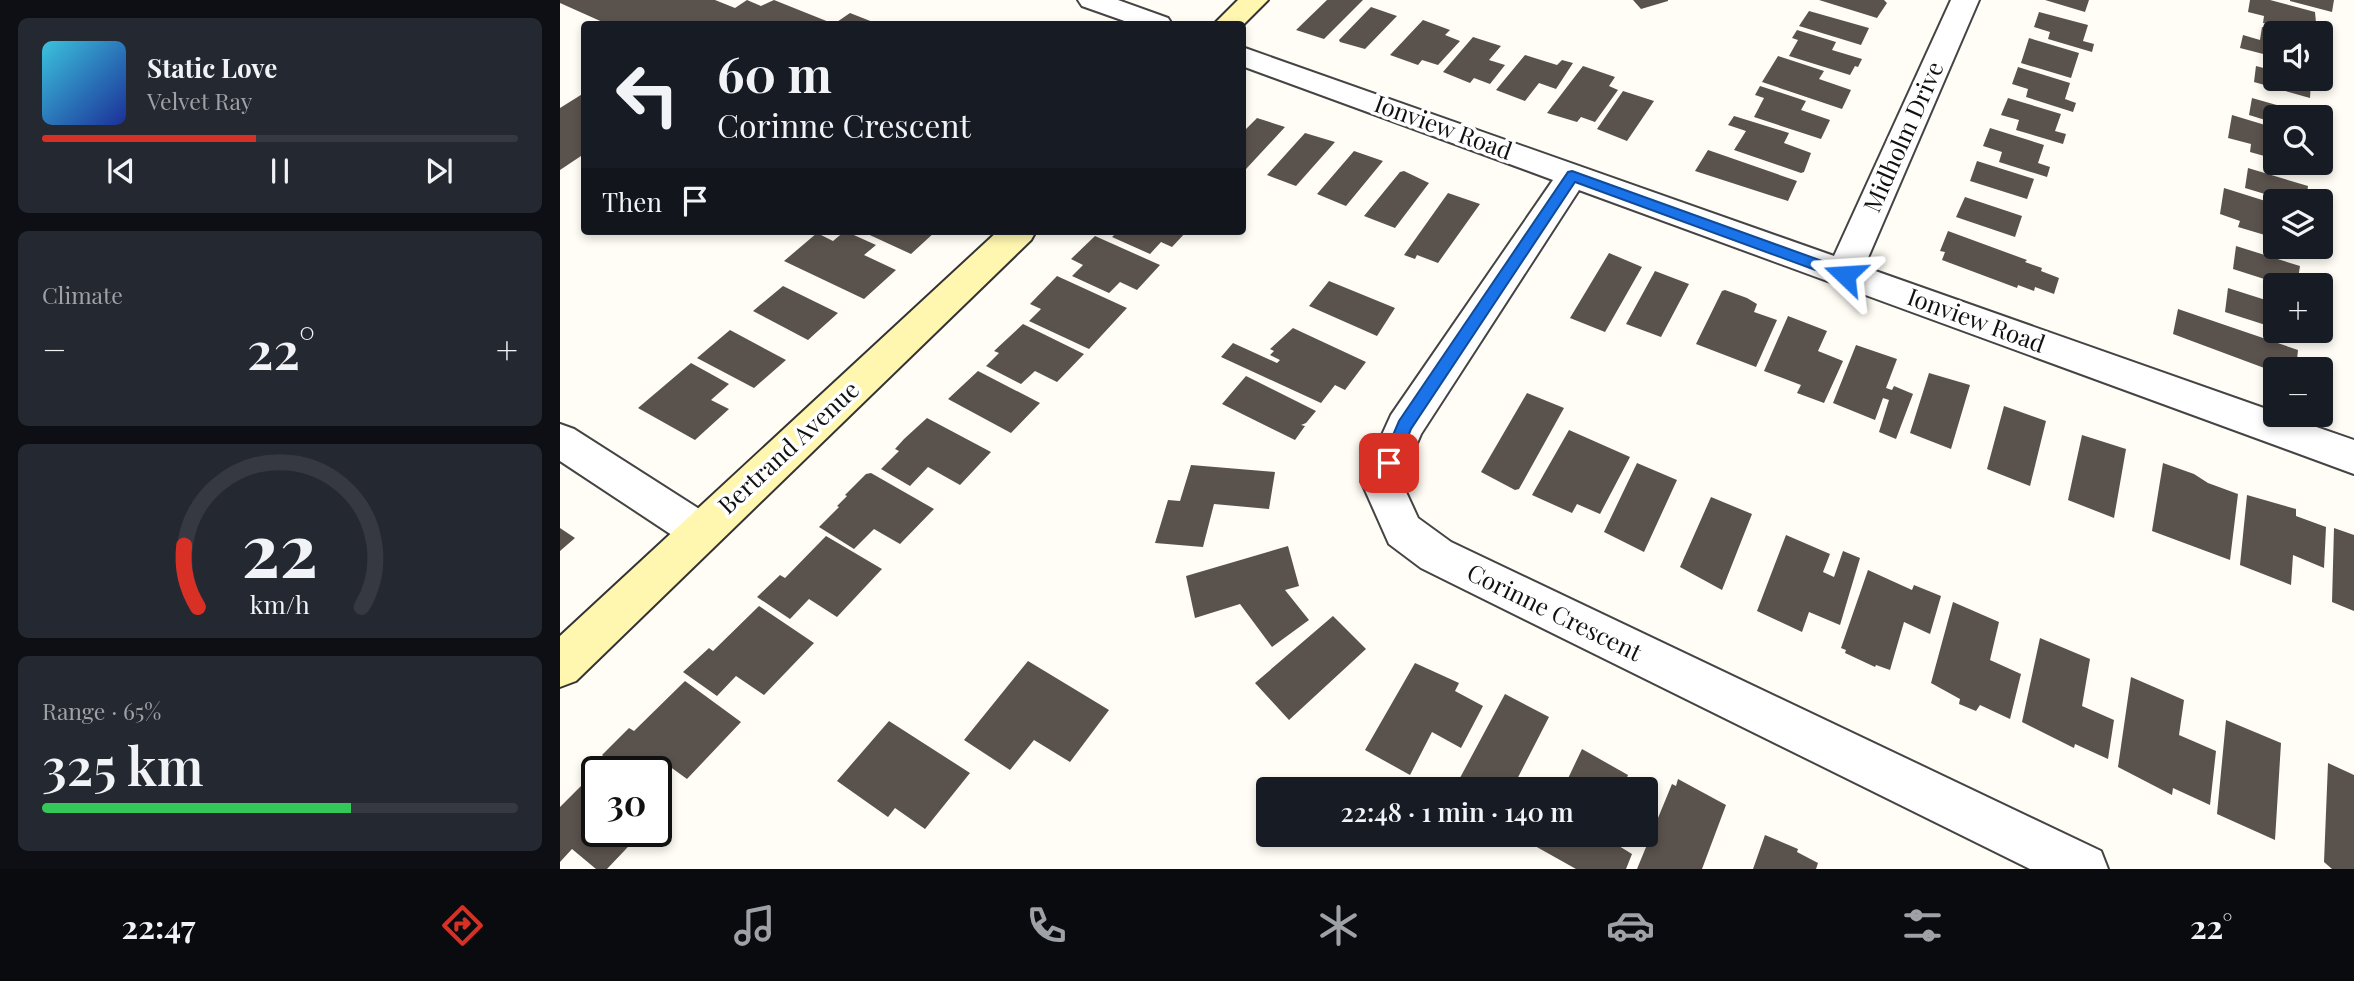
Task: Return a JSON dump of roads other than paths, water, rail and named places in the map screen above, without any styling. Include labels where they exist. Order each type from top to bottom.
[{"type":"street","points":[[1092,0],[1150,21]]},
{"type":"street","points":[[1231,21],[1254,0]]},
{"type":"street","name":"Midholm Drive","points":[[1845,275],[1851,254],[1965,0]]},
{"type":"street","name":"Ionview Road","points":[[1246,56],[2354,457]]},
{"type":"street","name":"Corinne Crescent","points":[[1572,176],[1405,426],[1381,481],[1403,531],[1436,555],[1494,584],[2083,869]]},
{"type":"street","name":"Bertrand Avenue","points":[[560,666],[1015,235]]},
{"type":"street","points":[[560,440],[701,532]]}]
